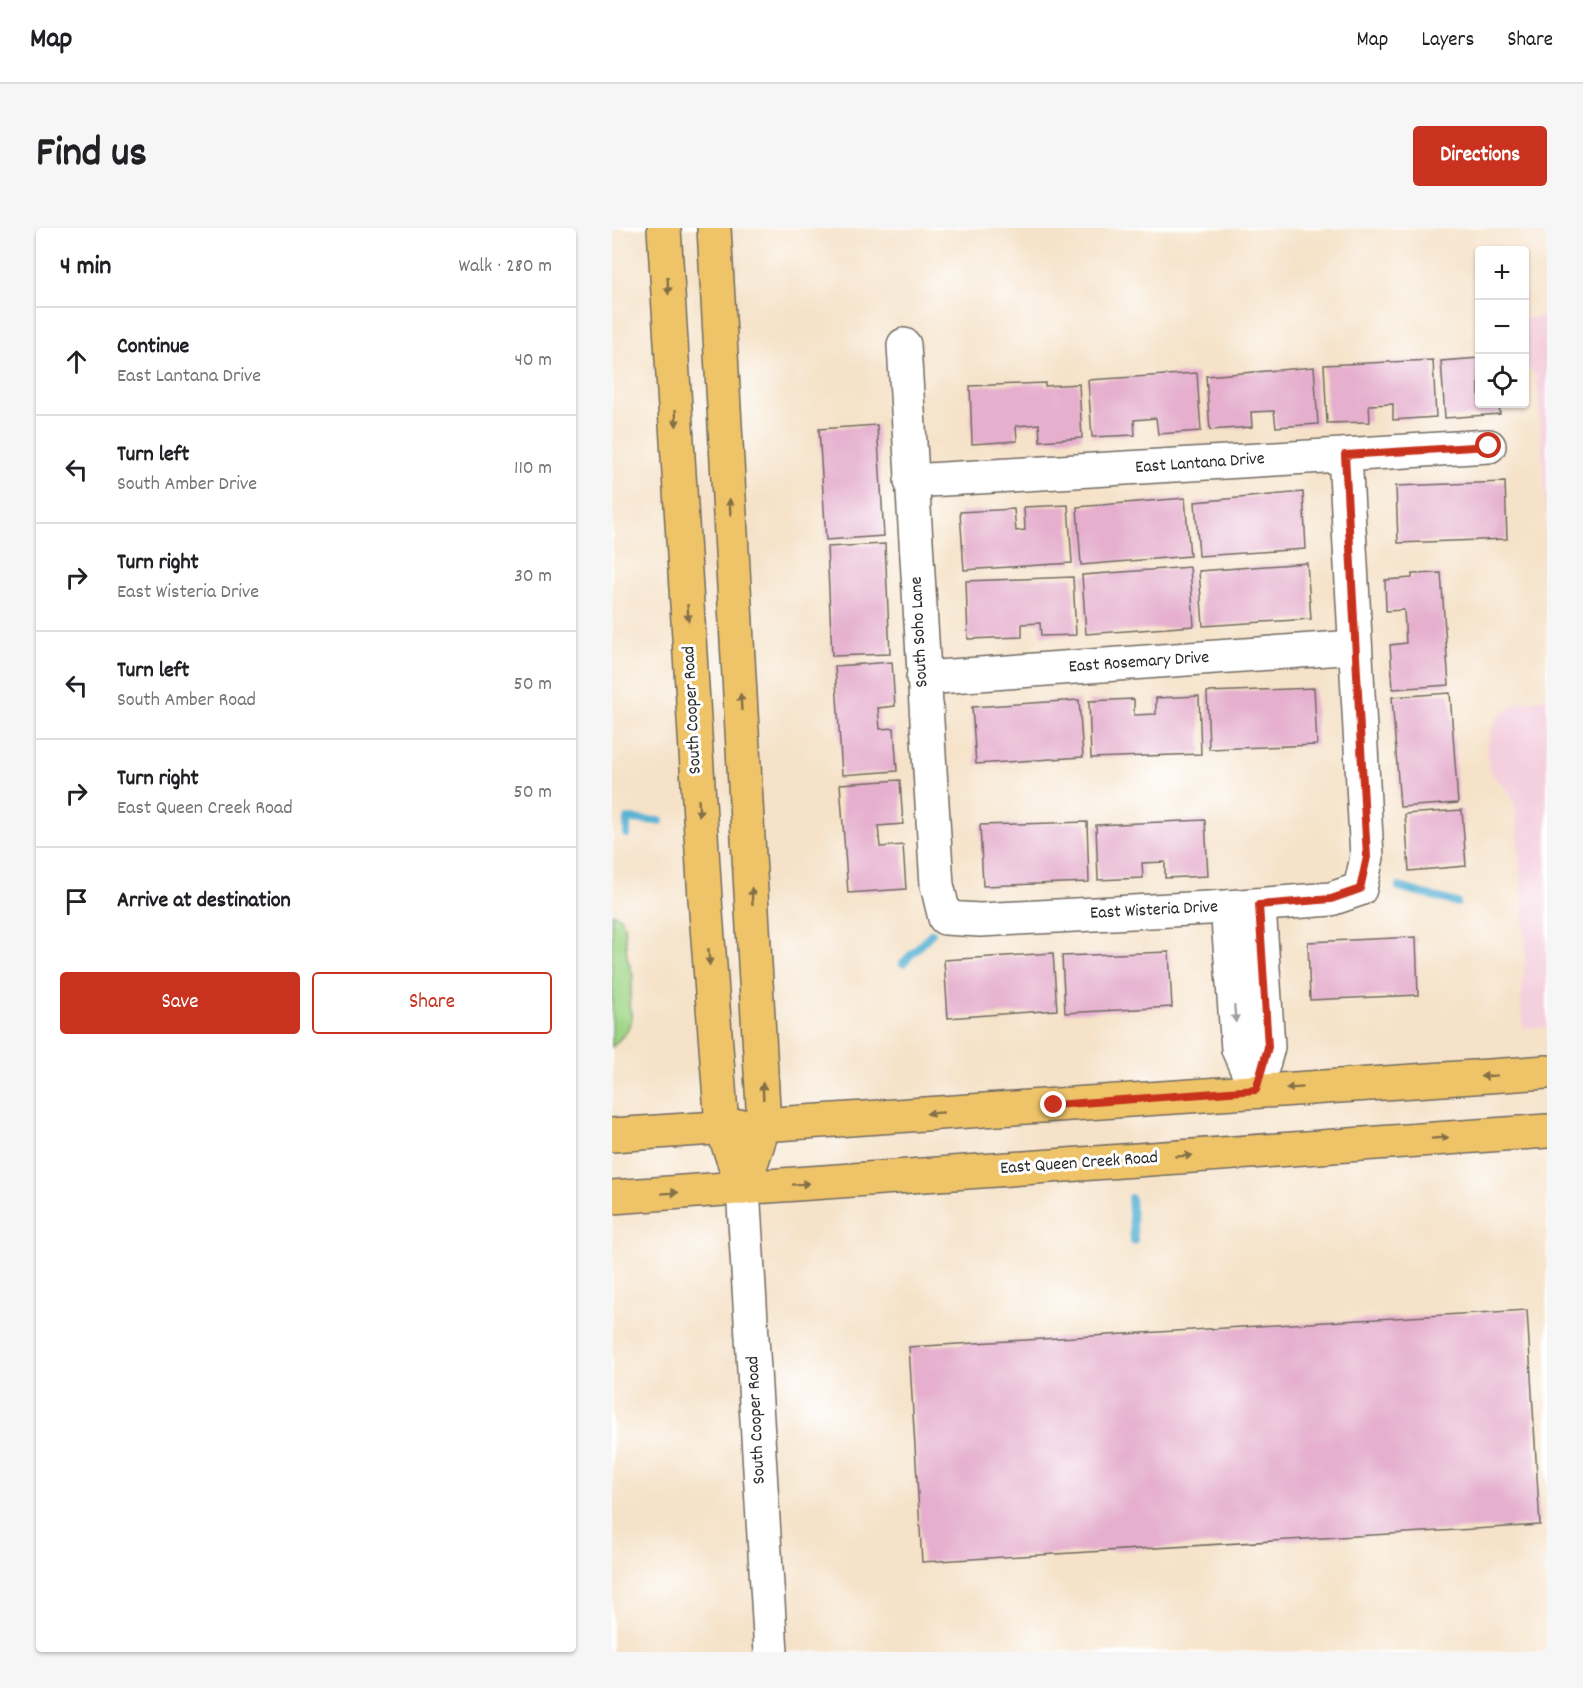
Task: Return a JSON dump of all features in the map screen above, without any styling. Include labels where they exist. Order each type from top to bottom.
[{"type":"main road","name":"South Cooper Road","points":[[664,228],[705,899],[722,1127],[743,1188]]},
{"type":"main road","name":"South Cooper Road","points":[[714,228],[764,1125],[743,1188]]},
{"type":"main road","points":[[672,360],[722,356]]},
{"type":"main road","points":[[612,1135],[1547,1072]]},
{"type":"main road","name":"East Queen Creek Road","points":[[612,1197],[1547,1131]]},
{"type":"street","name":"South Soho Lane","points":[[904,345],[936,885],[945,918]]},
{"type":"street","name":"East Lantana Drive","points":[[911,481],[1489,446]]},
{"type":"street","points":[[1345,455],[1355,647]]},
{"type":"street","name":"East Rosemary Drive","points":[[923,678],[1355,647]]},
{"type":"street","name":"East Wisteria Drive","points":[[945,918],[980,920],[1243,906],[1331,899],[1360,889],[1367,857],[1355,647]]},
{"type":"street","points":[[1243,906],[1248,978],[1268,1047],[1256,1090]]},
{"type":"street","name":"South Cooper Road","points":[[743,1188],[771,1652]]},
{"type":"shaded area","points":[[1547,317],[1547,522],[1537,376],[1529,368],[1529,319]]},
{"type":"shaded area","points":[[1547,696],[1547,1027],[1523,1028],[1521,1002],[1526,947],[1516,809],[1511,795],[1489,769],[1487,752],[1491,730],[1499,716],[1517,703],[1543,699]]},
{"type":"green space","points":[[612,913],[620,917],[624,925],[627,957],[633,976],[629,1005],[632,1018],[627,1031],[612,1047]]},
{"type":"building","points":[[1475,358],[1475,408],[1499,408],[1500,414],[1445,418],[1441,361]]},
{"type":"building","points":[[1433,360],[1436,417],[1393,420],[1393,404],[1369,405],[1370,422],[1327,423],[1324,365]]},
{"type":"building","points":[[1314,367],[1318,424],[1276,427],[1274,411],[1251,412],[1252,427],[1210,430],[1206,376]]},
{"type":"building","points":[[1197,373],[1201,431],[1158,434],[1156,418],[1134,420],[1135,435],[1092,437],[1088,380]]},
{"type":"building","points":[[1045,383],[1045,386],[1079,384],[1082,438],[1040,441],[1039,424],[1016,426],[1017,441],[972,444],[970,386]]},
{"type":"building","points":[[877,425],[884,536],[826,540],[819,429]]},
{"type":"building","points":[[1505,482],[1507,539],[1398,543],[1396,486]]},
{"type":"building","points":[[1303,492],[1306,549],[1199,556],[1195,502]]},
{"type":"building","points":[[1185,498],[1190,556],[1081,565],[1077,507]]},
{"type":"building","points":[[1068,505],[1072,563],[964,570],[960,512],[1014,509],[1016,531],[1025,530],[1024,507]]},
{"type":"building","points":[[885,544],[890,654],[832,656],[827,547]]},
{"type":"building","points":[[1307,563],[1311,619],[1203,626],[1199,571]]},
{"type":"building","points":[[1190,567],[1194,626],[1086,634],[1082,575]]},
{"type":"building","points":[[1441,573],[1449,685],[1393,689],[1390,645],[1406,643],[1404,610],[1386,611],[1385,580],[1412,578],[1412,574]]},
{"type":"building","points":[[1073,577],[1076,635],[1041,636],[1040,623],[1022,624],[1022,637],[968,639],[966,581]]},
{"type":"building","points":[[892,662],[895,706],[878,708],[880,729],[894,728],[897,771],[842,775],[835,666]]},
{"type":"building","points":[[1314,688],[1317,745],[1209,749],[1207,692]]},
{"type":"building","points":[[1450,693],[1458,803],[1400,807],[1392,697]]},
{"type":"building","points":[[1199,696],[1201,754],[1091,758],[1089,701],[1134,699],[1134,715],[1156,714],[1156,698]]},
{"type":"building","points":[[1079,700],[1083,757],[976,764],[972,707]]},
{"type":"building","points":[[900,780],[903,824],[878,826],[880,847],[903,845],[906,889],[848,893],[840,784]]},
{"type":"building","points":[[1462,810],[1466,866],[1409,871],[1405,814]]},
{"type":"building","points":[[1205,820],[1208,876],[1165,878],[1165,862],[1142,863],[1143,878],[1098,880],[1096,825]]},
{"type":"building","points":[[1087,822],[1089,882],[983,886],[980,825]]},
{"type":"building","points":[[1416,937],[1418,995],[1310,1000],[1308,942]]},
{"type":"building","points":[[1169,952],[1172,1007],[1065,1013],[1062,956]]},
{"type":"building","points":[[1053,953],[1057,1010],[948,1018],[944,960]]},
{"type":"building","points":[[1527,1310],[1540,1525],[922,1562],[909,1347]]},
{"type":"waterway","points":[[627,834],[627,819],[660,821]]},
{"type":"waterway","points":[[1399,887],[1457,903]]},
{"type":"waterway","points":[[903,963],[932,933]]},
{"type":"waterway","points":[[1131,1198],[1134,1241]]},
{"type":"route","points":[[1054,1105],[1256,1090],[1268,1047],[1259,905],[1331,899],[1360,889],[1367,857],[1345,455],[1489,446]]}]
